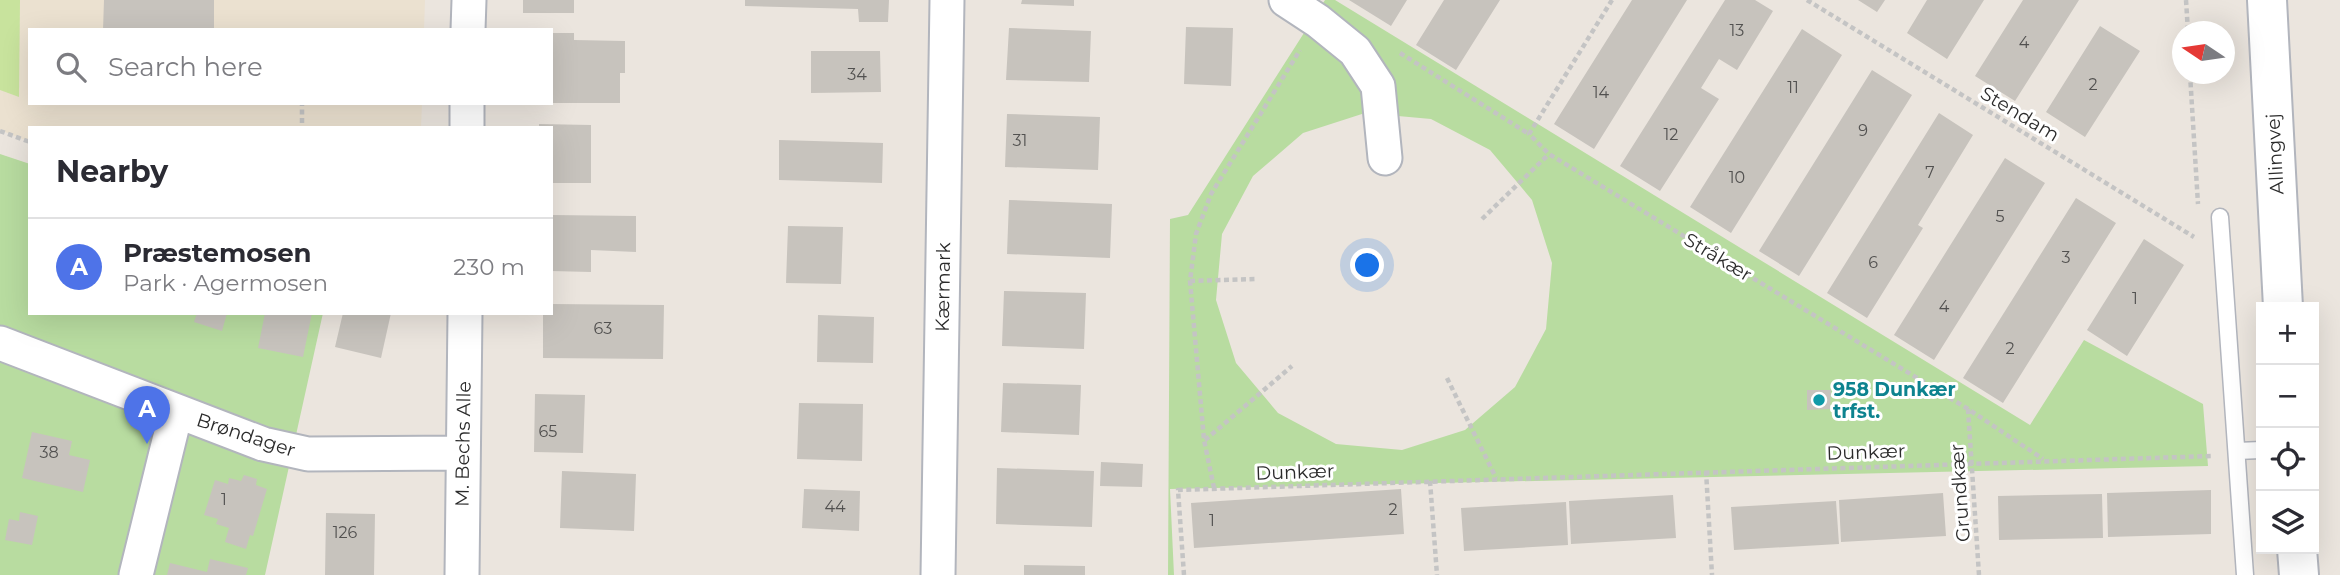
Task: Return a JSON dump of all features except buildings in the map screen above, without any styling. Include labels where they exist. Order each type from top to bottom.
[{"type":"street","points":[[468,0],[468,28]]},
{"type":"street","name":"Kærmark","points":[[938,575],[947,0]]},
{"type":"street","points":[[1286,0],[1318,21],[1355,51],[1378,86],[1385,158]]},
{"type":"street","name":"Allingvej","points":[[2267,0],[2283,302]]},
{"type":"street","points":[[467,105],[467,126]]},
{"type":"street","name":"M. Bechs Alle","points":[[462,575],[465,315]]},
{"type":"street","name":"Brøndager","points":[[0,343],[263,444],[307,454],[463,453]]},
{"type":"street","points":[[136,575],[176,412]]},
{"type":"street","points":[[2297,554],[2299,575]]},
{"type":"lane","points":[[2220,217],[2245,575]]},
{"type":"lane","points":[[2237,452],[2256,450]]},
{"type":"path","points":[[1529,134],[1612,0]]},
{"type":"path","name":"Stendam","points":[[1807,0],[2200,241],[2222,242]]},
{"type":"path","points":[[2186,0],[2187,21]]},
{"type":"path","points":[[1213,488],[1204,440],[1190,281],[1196,234],[1211,194],[1318,21]]},
{"type":"path","name":"Stråkær","points":[[1355,51],[1381,41],[1529,134],[1549,154],[1968,409],[2044,460]]},
{"type":"path","points":[[302,105],[302,123]]},
{"type":"path","points":[[0,131],[28,141]]},
{"type":"path","points":[[1482,219],[1549,154]]},
{"type":"path","points":[[1190,281],[1256,279]]},
{"type":"path","points":[[1204,440],[1292,366]]},
{"type":"path","points":[[1447,379],[1496,479]]},
{"type":"path","name":"Grundkær","points":[[1968,409],[1979,575]]},
{"type":"path","name":"Dunkær","points":[[1184,575],[1178,489],[2216,456],[2237,452]]},
{"type":"path","points":[[1706,471],[1712,575]]},
{"type":"path","points":[[1430,481],[1437,575]]},
{"type":"shaded area","points":[[0,0],[425,0],[424,28],[28,28],[28,105],[422,105],[421,126],[28,126],[28,141],[0,130]]},
{"type":"green space","points":[[0,0],[20,0],[19,97],[0,90]]},
{"type":"green space","points":[[1325,0],[1335,0],[2030,425],[2084,340],[2203,404],[2208,466],[1170,489],[1174,575],[1168,575],[1170,219],[1188,215]],"holes":[[[1365,113],[1431,119],[1490,150],[1532,200],[1552,263],[1546,329],[1515,387],[1465,430],[1402,450],[1336,444],[1278,413],[1236,363],[1216,300],[1222,234],[1253,176],[1303,133]]]},
{"type":"green space","points":[[0,154],[28,163],[28,315],[323,315],[265,575],[0,575]]},
{"type":"place","name":"958 Dunkær trfst.","points":[[1819,400]]},
{"type":"place","name":"Præstemosen","points":[[147,444]]}]
